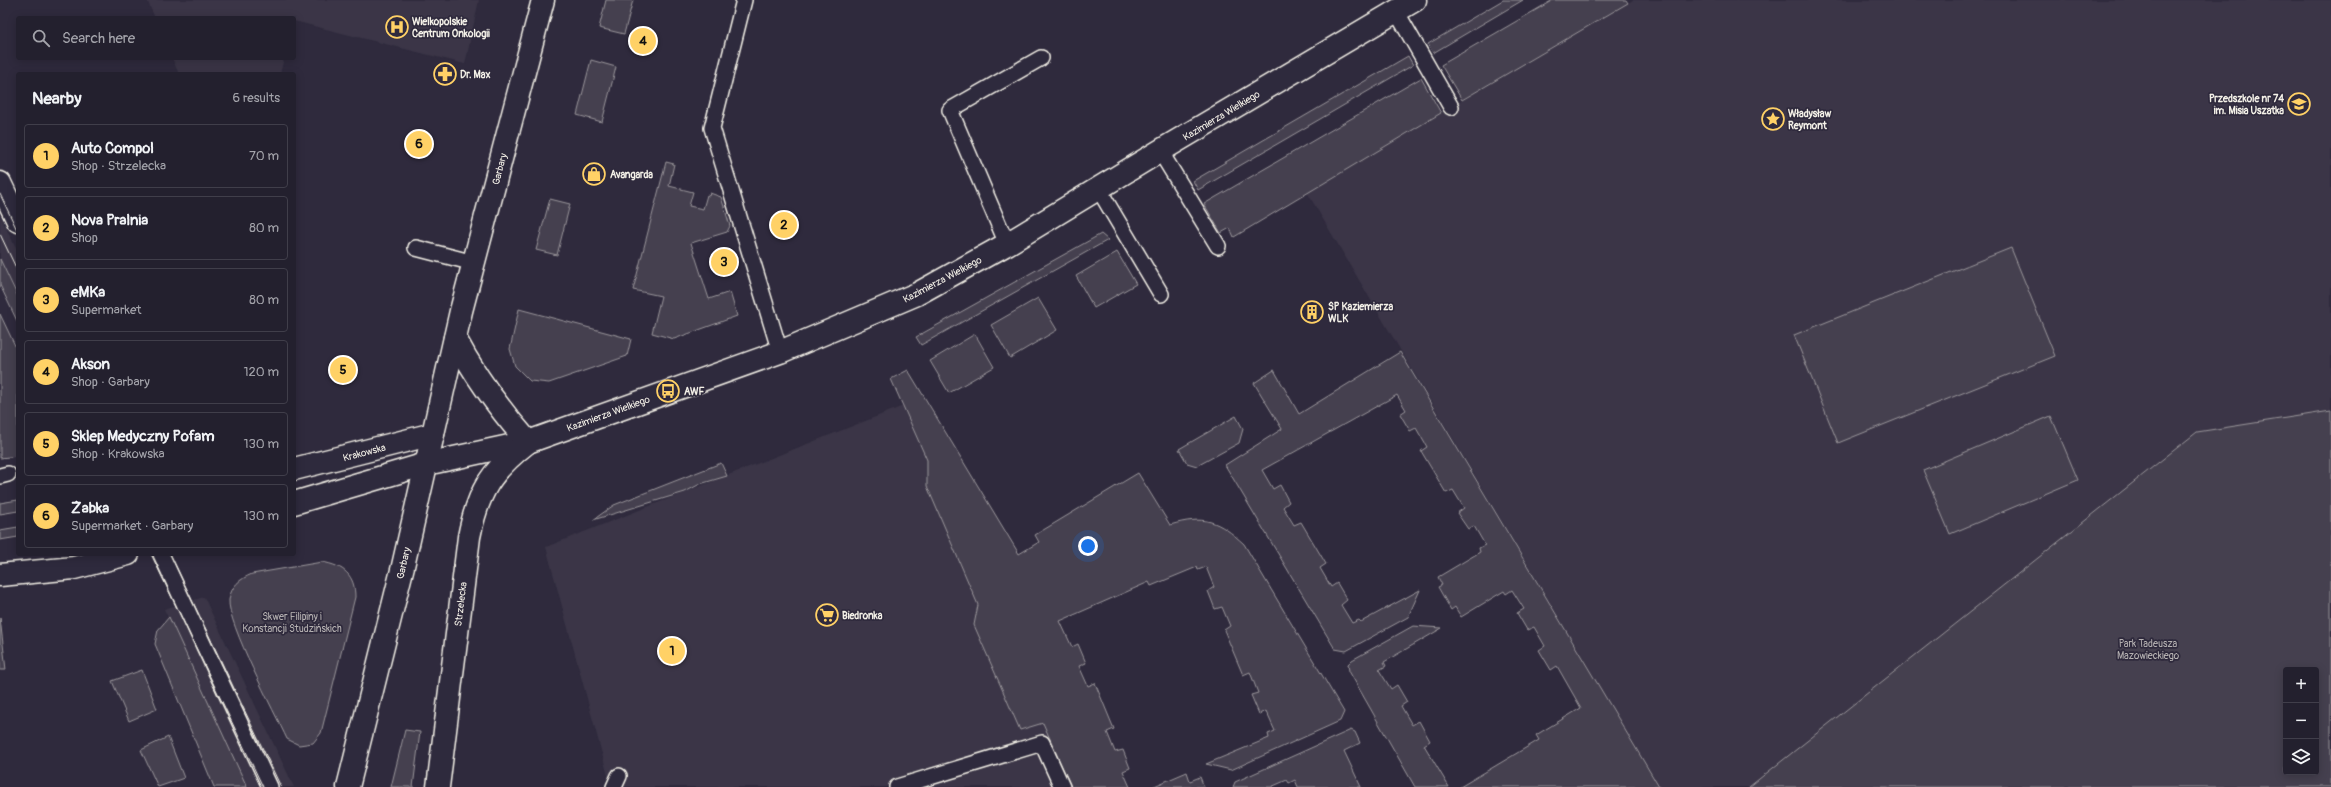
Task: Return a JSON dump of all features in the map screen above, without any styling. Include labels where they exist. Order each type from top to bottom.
[{"type":"street","name":"Garbary","points":[[348,787],[455,338],[543,0]]},
{"type":"street","name":"Kazimierza Wielkiego","points":[[426,464],[528,442],[780,352],[917,294],[1007,244],[1098,188],[1415,0]]},
{"type":"street","points":[[0,183],[16,217]]},
{"type":"street","points":[[455,338],[472,369],[503,414],[528,442]]},
{"type":"street","name":"Krakowska","points":[[296,468],[433,434]]},
{"type":"street","name":"Strzelecka","points":[[438,787],[464,572],[474,513],[485,486],[504,460],[528,442]]},
{"type":"street","points":[[296,502],[426,464]]},
{"type":"street","points":[[0,575],[74,568],[120,556]]},
{"type":"lane","points":[[744,0],[712,128],[780,352]]},
{"type":"lane","points":[[1396,11],[1451,107]]},
{"type":"lane","points":[[1007,244],[950,110],[1041,58]]},
{"type":"lane","points":[[1160,151],[1218,246]]},
{"type":"lane","points":[[1098,188],[1161,294]]},
{"type":"lane","points":[[416,248],[474,263]]},
{"type":"lane","points":[[161,556],[270,787]]},
{"type":"lane","points":[[897,787],[1042,743],[1062,787]]},
{"type":"shaded area","name":"Wielkopolskie Centrum Onkologii","points":[[147,0],[479,0],[465,64],[296,22],[296,16],[154,16]]},
{"type":"shaded area","points":[[1633,0],[2331,0],[2331,411],[2197,432],[1749,787],[1659,787],[1307,192]]},
{"type":"shaded area","points":[[173,60],[284,60],[280,72],[178,72]]},
{"type":"shaded area","points":[[0,215],[16,249],[16,293],[0,259]]},
{"type":"shaded area","points":[[906,405],[1072,787],[611,787],[546,547]]},
{"type":"shaded area","points":[[204,597],[294,787],[247,787],[164,609]]},
{"type":"green space","points":[[606,0],[633,0],[624,34],[599,28]]},
{"type":"green space","points":[[1503,0],[1523,0],[1433,53],[1428,44]]},
{"type":"green space","points":[[1553,0],[1626,0],[1628,3],[1462,100],[1441,65]]},
{"type":"green space","points":[[1408,56],[1413,65],[1198,190],[1193,181]]},
{"type":"green space","points":[[591,60],[616,67],[602,122],[577,115]]},
{"type":"green space","points":[[1421,78],[1441,113],[1234,237],[1230,228],[1221,233],[1204,204]]},
{"type":"green space","points":[[666,162],[674,164],[669,186],[693,192],[689,206],[703,209],[707,195],[709,196],[710,193],[721,197],[730,226],[727,232],[691,243],[709,299],[730,292],[737,316],[674,339],[652,333],[661,296],[633,290]]},
{"type":"green space","points":[[550,199],[570,204],[557,255],[536,250]]},
{"type":"green space","points":[[1101,234],[1108,240],[921,345],[916,337]]},
{"type":"green space","points":[[2011,248],[2055,356],[1838,443],[1794,335]]},
{"type":"green space","points":[[1117,252],[1136,284],[1094,308],[1076,276]]},
{"type":"green space","points":[[0,259],[16,293],[16,319],[0,285]]},
{"type":"green space","points":[[1038,298],[1057,330],[1010,358],[991,325]]},
{"type":"green space","points":[[519,309],[631,339],[627,356],[549,383],[530,381],[515,366],[510,349]]},
{"type":"green space","points":[[0,314],[16,348],[16,456],[0,458]]},
{"type":"green space","points":[[975,334],[994,367],[949,393],[930,361]]},
{"type":"green space","points":[[1400,352],[1659,787],[1460,787],[1539,740],[1536,735],[1581,708],[1557,666],[1551,670],[1539,650],[1545,646],[1534,627],[1527,630],[1517,613],[1524,609],[1512,590],[1506,594],[1504,591],[1461,617],[1455,607],[1451,610],[1438,587],[1442,585],[1438,577],[1480,552],[1479,548],[1485,545],[1474,526],[1468,529],[1457,513],[1464,508],[1453,490],[1446,493],[1421,451],[1427,447],[1416,428],[1410,431],[1400,414],[1406,410],[1397,395],[1262,470],[1273,489],[1280,485],[1289,502],[1283,507],[1294,525],[1301,522],[1326,564],[1320,568],[1331,587],[1337,583],[1347,600],[1341,605],[1352,623],[1359,620],[1361,622],[1420,590],[1408,617],[1346,651],[1335,649],[1225,465],[1282,429],[1254,383],[1274,370],[1299,414]]},
{"type":"green space","points":[[908,370],[1019,554],[1039,542],[1035,535],[1138,473],[1170,525],[1192,520],[1202,520],[1218,525],[1235,536],[1244,544],[1344,712],[1340,721],[1231,770],[1206,764],[1269,738],[1268,734],[1275,731],[1266,711],[1259,714],[1251,695],[1258,693],[1250,672],[1243,675],[1224,630],[1230,626],[1222,607],[1215,609],[1208,591],[1214,587],[1206,567],[1198,570],[1197,567],[1151,586],[1149,582],[1060,621],[1072,647],[1078,644],[1086,663],[1079,666],[1088,686],[1095,683],[1114,729],[1107,732],[1115,752],[1123,750],[1130,768],[1123,771],[1130,787],[1071,787],[1043,723],[1020,730],[974,625],[978,605],[927,486],[927,460],[891,379]]},
{"type":"green space","name":"Park Tadeusza Mazowieckiego","points":[[2331,411],[2331,787],[1749,787],[2197,432]]},
{"type":"green space","points":[[1236,416],[1243,429],[1239,443],[1197,466],[1187,463],[1179,449]]},
{"type":"green space","points":[[2051,416],[2078,480],[1950,534],[1923,470]]},
{"type":"green space","points":[[721,463],[727,476],[700,484],[685,492],[593,520],[614,505]]},
{"type":"green space","points":[[16,500],[16,511],[0,514],[0,503]]},
{"type":"green space","points":[[16,527],[16,537],[0,540],[0,530]]},
{"type":"green space","name":"Skwer Filipiny i Konstancji Studzińskich","points":[[322,562],[336,566],[347,573],[353,583],[355,597],[321,733],[313,743],[299,745],[287,739],[263,690],[243,647],[230,612],[229,600],[234,587],[244,578],[252,574]]},
{"type":"green space","points":[[169,617],[247,787],[214,787],[155,644],[158,630]]},
{"type":"green space","points":[[0,618],[6,670],[0,670]]},
{"type":"green space","points":[[1413,626],[1442,628],[1384,662],[1386,666],[1379,670],[1391,689],[1397,685],[1407,702],[1401,706],[1412,725],[1419,721],[1430,741],[1424,745],[1449,787],[1415,787],[1349,671],[1348,664],[1352,660]]},
{"type":"green space","points":[[142,670],[157,709],[129,721],[112,681]]},
{"type":"green space","points":[[405,730],[420,732],[413,787],[391,787]]},
{"type":"green space","points":[[1351,730],[1355,732],[1360,743],[1344,751],[1361,787],[1298,787],[1295,780],[1289,783],[1287,780],[1271,787],[1233,787],[1235,782]]},
{"type":"green space","points":[[168,737],[184,778],[158,787],[141,750]]},
{"type":"green space","points":[[1187,772],[1190,781],[1200,777],[1204,787],[1152,787]]},
{"type":"tram line","points":[[0,194],[16,228]]},
{"type":"tram line","points":[[0,234],[16,268]]},
{"type":"tram line","points":[[152,556],[263,787]]},
{"type":"tram line","points":[[171,556],[281,787]]},
{"type":"place","name":"Wielkopolskie Centrum Onkologii","points":[[397,27]]},
{"type":"place","name":"Akson","points":[[643,41]]},
{"type":"place","name":"Dr. Max","points":[[445,74]]},
{"type":"place","name":"Przedszkole nr 74 im. Misia Uszatka","points":[[2299,104]]},
{"type":"place","name":"Władysław Reymont","points":[[1773,119]]},
{"type":"place","name":"Żabka","points":[[419,144]]},
{"type":"place","name":"Avangarda","points":[[594,174]]},
{"type":"place","name":"Nova Pralnia","points":[[784,225]]},
{"type":"place","name":"eMKa","points":[[724,262]]},
{"type":"place","name":"SP Kaziemierza WLK","points":[[1312,312]]},
{"type":"place","name":"Sklep Medyczny Pofam","points":[[343,370]]},
{"type":"place","name":"AWF","points":[[668,391]]},
{"type":"place","name":"Biedronka","points":[[827,615]]},
{"type":"place","name":"Auto Compol","points":[[672,651]]}]
